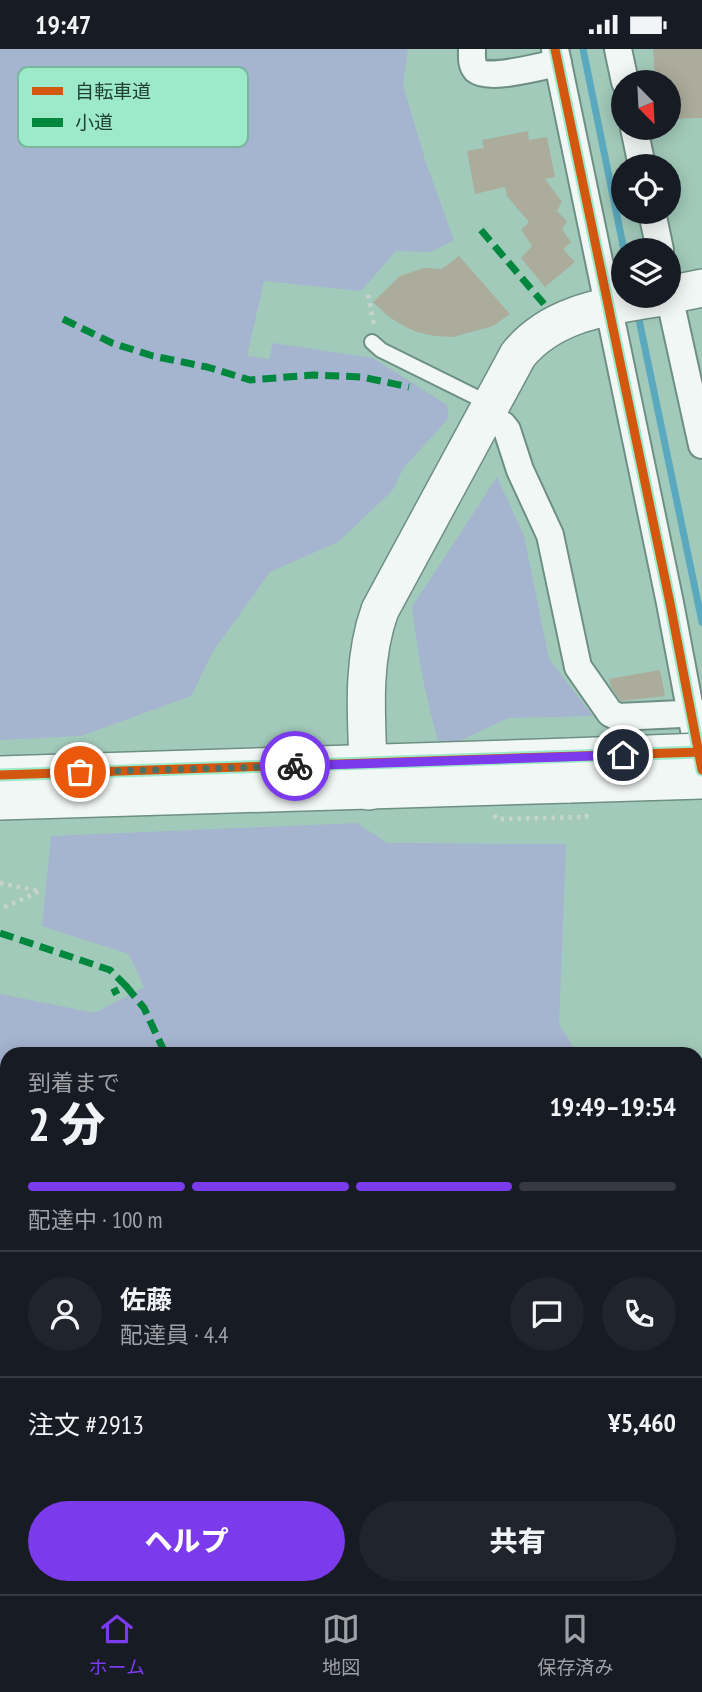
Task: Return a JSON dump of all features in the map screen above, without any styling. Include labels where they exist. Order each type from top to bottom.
[{"type":"street","points":[[472,49],[475,69],[489,75],[556,56],[626,238]]},
{"type":"street","points":[[618,49],[622,70]]},
{"type":"street","points":[[681,292],[702,288]]},
{"type":"street","points":[[369,778],[366,674],[371,633],[380,610],[518,355],[540,332],[571,316],[611,307]]},
{"type":"street","points":[[650,308],[698,713],[702,770]]},
{"type":"street","points":[[652,308],[702,445]]},
{"type":"street","points":[[487,409],[508,430],[523,479],[547,526],[580,672],[610,713],[618,717],[698,713]]},
{"type":"street","points":[[0,801],[369,778],[570,770],[702,752]]},
{"type":"street","points":[[570,770],[702,780]]},
{"type":"street","points":[[0,775],[369,778]]},
{"type":"lane","points":[[372,342],[381,350],[487,409]]},
{"type":"path","points":[[0,883],[40,891],[0,909]]},
{"type":"shaded area","points":[[0,49],[408,49],[403,85],[426,163],[454,240],[431,252],[396,251],[361,291],[264,281],[247,356],[269,359],[273,343],[373,358],[447,405],[449,418],[404,467],[392,491],[338,542],[270,572],[213,651],[191,696],[81,736],[0,740]]},
{"type":"shaded area","points":[[497,477],[524,536],[549,659],[593,716],[508,718],[441,750],[423,679],[412,607]]},
{"type":"shaded area","points":[[357,823],[387,843],[566,844],[559,1024],[573,1047],[0,1047],[0,994],[95,1013],[144,987],[129,954],[42,926],[51,836]]},
{"type":"building","points":[[653,49],[702,49],[702,118],[681,119],[681,70],[654,70]]},
{"type":"building","points":[[528,131],[529,140],[547,137],[555,177],[545,179],[562,202],[557,211],[567,221],[562,229],[571,242],[563,249],[575,262],[545,287],[521,258],[532,246],[521,230],[529,222],[507,196],[505,187],[475,194],[467,151],[484,148],[482,140]]},
{"type":"building","points":[[459,256],[510,314],[493,326],[453,337],[435,336],[404,326],[373,302],[400,276],[424,268],[442,269]]},
{"type":"building","points":[[660,670],[665,696],[621,701],[611,687],[609,679]]},
{"type":"waterway","points":[[583,49],[622,238]]},
{"type":"waterway","points":[[637,310],[702,622]]},
{"type":"marked path","points":[[481,230],[544,304]]},
{"type":"marked path","points":[[63,319],[112,343],[250,380],[313,375],[362,377],[409,387]]},
{"type":"marked path","points":[[0,933],[110,970],[126,986],[112,993]]},
{"type":"marked path","points":[[126,986],[144,1008],[162,1047]]},
{"type":"cycle path","points":[[555,49],[702,770]]},
{"type":"cycle path","points":[[0,775],[702,752]]},
{"type":"way so far","points":[[80,772],[295,766]]},
{"type":"route","points":[[295,766],[623,755]]}]
